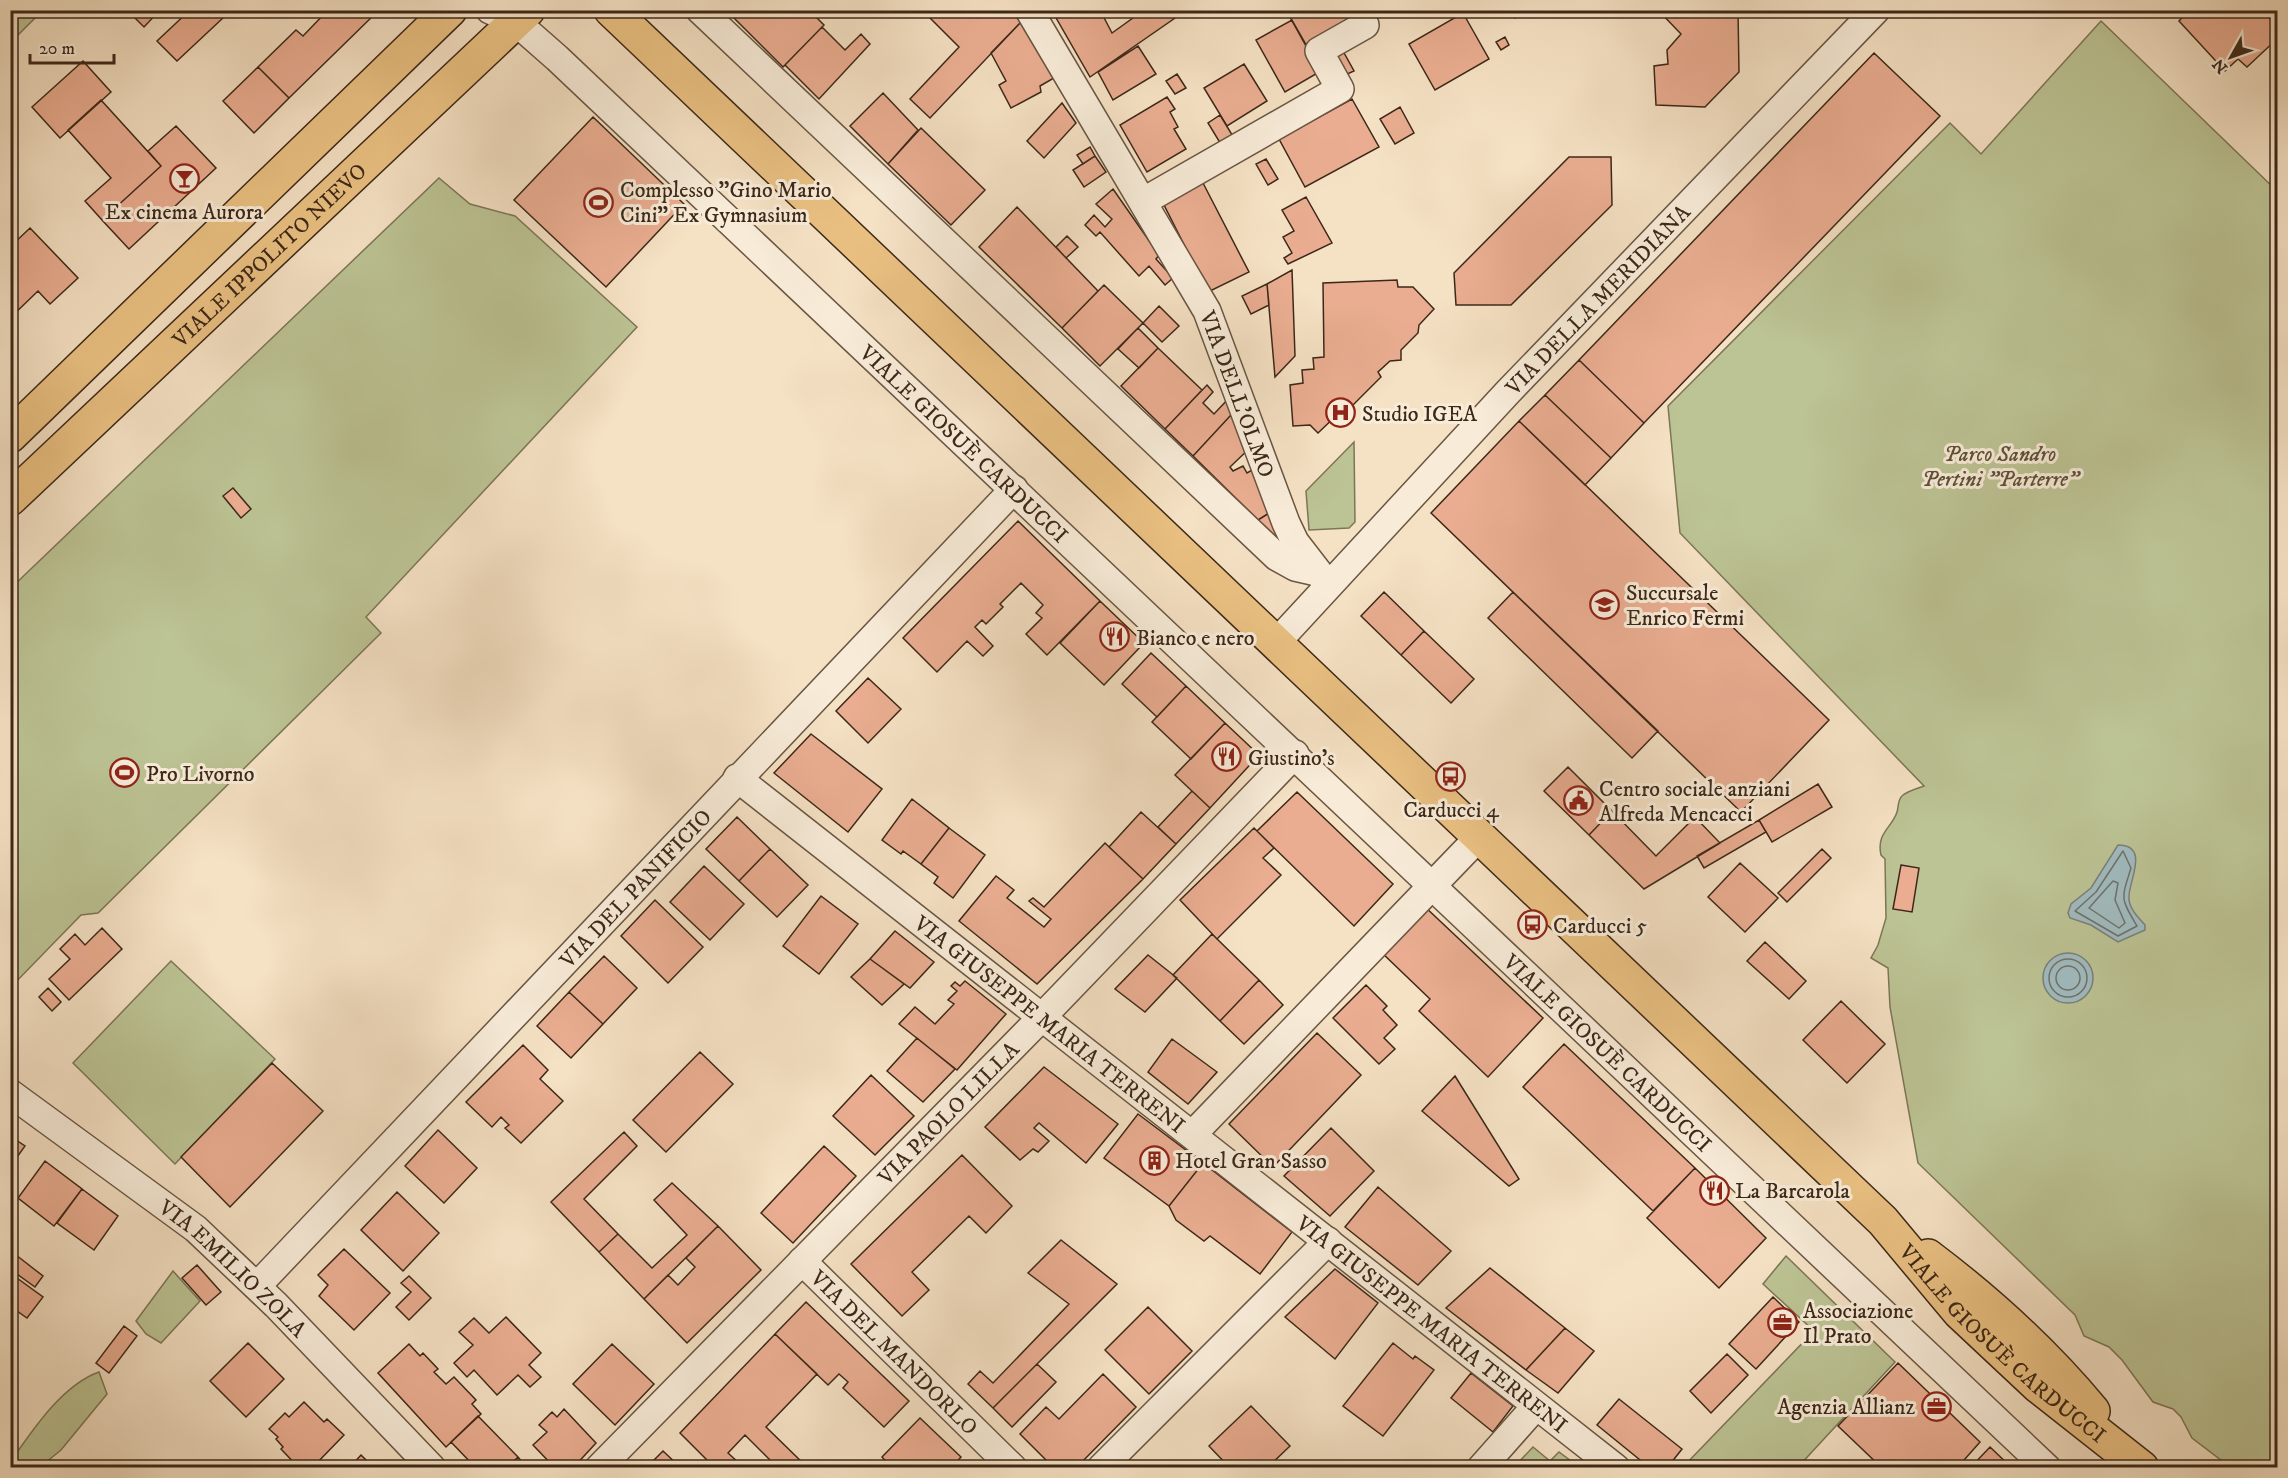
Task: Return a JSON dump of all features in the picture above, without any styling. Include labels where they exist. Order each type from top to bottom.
[{"type":"main road","name":"VIALE IPPOLITO NIEVO","points":[[10,436],[450,10]]},
{"type":"main road","name":"VIALE GIOSUÈ CARDUCCI","points":[[611,10],[1883,1221],[1959,1312],[2038,1386],[2136,1462]]},
{"type":"main road","name":"VIALE IPPOLITO NIEVO","points":[[10,499],[511,14]]},
{"type":"street","points":[[700,10],[1277,557],[1323,579]]},
{"type":"street","name":"VIA DELL'OLMO","points":[[1029,10],[1207,311],[1286,523],[1295,542],[1323,579]]},
{"type":"street","name":"VIA DELLA MERIDIANA","points":[[1275,644],[1323,579],[1508,392],[1876,10]]},
{"type":"street","name":"VIALE GIOSUÈ CARDUCCI","points":[[511,14],[2046,1467]]},
{"type":"street","points":[[1144,201],[1340,89],[1319,51],[1365,25]]},
{"type":"street","name":"VIA DEL PANIFICIO","points":[[257,1286],[737,778],[1014,489]]},
{"type":"street","name":"VIA PAOLO LILLA","points":[[599,1467],[1043,1016],[1295,754]]},
{"type":"street","name":"VIA GIUSEPPE MARIA TERRENI","points":[[737,778],[1616,1467]]},
{"type":"street","points":[[1193,1134],[1480,836]]},
{"type":"street","name":"VIA EMILIO ZOLA","points":[[10,1093],[182,1218],[257,1286],[432,1467]]},
{"type":"street","points":[[1101,1467],[1328,1241]]},
{"type":"street","name":"VIA DEL MANDORLO","points":[[802,1261],[1013,1467]]},
{"type":"street","points":[[1481,1467],[1536,1406]]},
{"type":"green space","points":[[11,10],[34,11],[38,15],[11,42]]},
{"type":"green space","name":"Parco Sandro Pertini \"Parterre\"","points":[[2101,21],[2277,191],[2277,1467],[2234,1467],[2192,1438],[2181,1417],[2173,1409],[2153,1402],[2122,1360],[2109,1347],[2084,1336],[2075,1315],[1918,1163],[1890,1007],[1888,968],[1871,958],[1878,945],[1886,918],[1885,859],[1881,855],[1881,841],[1895,818],[1901,797],[1924,786],[1680,533],[1668,406],[1950,123],[1981,154]]},
{"type":"green space","points":[[439,178],[470,204],[515,216],[637,327],[366,617],[381,633],[98,913],[81,915],[11,987],[11,588]]},
{"type":"green space","points":[[1354,442],[1355,522],[1349,528],[1309,530],[1306,491]]},
{"type":"green space","points":[[171,961],[275,1059],[175,1164],[73,1063]]},
{"type":"green space","points":[[1786,1256],[1895,1362],[1798,1467],[1683,1467],[1814,1331],[1763,1284]]},
{"type":"green space","points":[[173,1271],[200,1301],[161,1343],[146,1334],[136,1321]]},
{"type":"green space","points":[[99,1372],[107,1394],[61,1450],[40,1467],[11,1467],[11,1461],[28,1436],[60,1398],[85,1378]]},
{"type":"green space","points":[[1533,1447],[1550,1461],[1559,1452],[1579,1467],[1514,1467]]},
{"type":"water","points":[[2118,845],[2128,847],[2136,857],[2129,900],[2134,912],[2145,925],[2145,930],[2118,942],[2091,925],[2070,918],[2068,913],[2071,904],[2091,888]]},
{"type":"water","points":[[2063,953],[2073,953],[2086,960],[2093,973],[2093,983],[2086,996],[2073,1003],[2063,1003],[2054,999],[2047,992],[2043,983],[2043,973],[2047,964],[2054,957]]},
{"type":"building","points":[[127,10],[160,10],[144,27]]},
{"type":"building","points":[[190,10],[217,10],[224,17],[177,61],[157,41]]},
{"type":"building","points":[[328,10],[379,10],[289,98],[258,67],[296,30],[303,36]]},
{"type":"building","points":[[726,10],[809,10],[824,25],[783,67]]},
{"type":"building","points":[[922,10],[1016,10],[1022,21],[930,118],[910,99],[959,47]]},
{"type":"building","points":[[1065,10],[1100,10],[1112,33],[1137,15],[1134,10],[1171,10],[1175,18],[1090,77],[1055,16]]},
{"type":"building","points":[[1286,10],[1351,10],[1356,18],[1306,46]]},
{"type":"building","points":[[1510,10],[1527,10],[1515,18]]},
{"type":"building","points":[[1658,10],[1738,10],[1739,72],[1705,107],[1656,105],[1654,66],[1668,64],[1667,50],[1681,34]]},
{"type":"building","points":[[2189,10],[2262,10],[2278,28],[2278,38],[2247,67],[2238,59],[2225,71],[2179,21]]},
{"type":"building","points":[[1463,13],[1489,59],[1435,90],[1409,44]]},
{"type":"building","points":[[1292,20],[1321,71],[1285,92],[1256,40]]},
{"type":"building","points":[[1022,21],[1054,78],[1040,86],[1041,92],[1011,108],[999,85],[1006,81],[991,53]]},
{"type":"building","points":[[822,27],[845,50],[861,34],[870,44],[819,99],[785,65]]},
{"type":"building","points":[[1505,37],[1509,45],[1501,50],[1496,42]]},
{"type":"building","points":[[1138,46],[1156,74],[1113,100],[1098,72]]},
{"type":"building","points":[[1343,51],[1354,71],[1341,77],[1330,58]]},
{"type":"building","points":[[1874,53],[1940,116],[1644,423],[1579,360]]},
{"type":"building","points":[[83,61],[111,92],[60,138],[32,107]]},
{"type":"building","points":[[1244,64],[1267,101],[1227,126],[1204,88]]},
{"type":"building","points":[[258,67],[289,98],[254,133],[223,101]]},
{"type":"building","points":[[1177,74],[1186,88],[1175,94],[1166,81]]},
{"type":"building","points":[[883,93],[918,130],[888,164],[850,126]]},
{"type":"building","points":[[1167,97],[1175,109],[1170,112],[1178,127],[1174,129],[1186,149],[1147,172],[1120,125]]},
{"type":"building","points":[[1352,99],[1379,147],[1305,187],[1279,139]]},
{"type":"building","points":[[101,100],[161,166],[102,220],[85,201],[111,178],[68,130]]},
{"type":"building","points":[[1062,103],[1076,123],[1044,158],[1027,141]]},
{"type":"building","points":[[1400,107],[1414,133],[1395,144],[1380,119]]},
{"type":"building","points":[[1220,115],[1234,138],[1222,146],[1208,123]]},
{"type":"building","name":"Complesso \"Gino Mario Cini\" Ex Gymnasium","points":[[593,117],[684,204],[606,287],[514,200]]},
{"type":"building","points":[[176,126],[216,168],[129,249],[102,220],[161,166],[148,151]]},
{"type":"building","points":[[921,128],[985,190],[951,225],[888,164]]},
{"type":"building","points":[[1090,147],[1095,156],[1083,164],[1077,155]]},
{"type":"building","points":[[1095,156],[1106,172],[1084,187],[1073,170]]},
{"type":"building","points":[[1569,157],[1611,157],[1612,205],[1511,305],[1456,305],[1454,273]]},
{"type":"building","points":[[1266,159],[1278,179],[1268,185],[1256,164]]},
{"type":"building","points":[[1203,183],[1249,272],[1208,292],[1163,203]]},
{"type":"building","points":[[1113,189],[1159,255],[1156,259],[1173,278],[1165,285],[1149,266],[1139,276],[1100,232],[1096,236],[1085,225],[1094,215],[1105,227],[1112,219],[1096,204]]},
{"type":"building","points":[[1306,197],[1332,243],[1288,264],[1284,258],[1292,253],[1283,237],[1294,231],[1282,210]]},
{"type":"building","points":[[1017,207],[1098,291],[1062,328],[979,247]]},
{"type":"building","points":[[30,228],[78,278],[50,304],[38,291],[10,318],[10,247]]},
{"type":"building","points":[[1067,236],[1078,247],[1066,258],[1056,247]]},
{"type":"building","points":[[1292,270],[1295,356],[1275,377],[1267,284]]},
{"type":"building","points":[[1397,280],[1398,287],[1413,287],[1434,309],[1419,325],[1418,333],[1401,350],[1401,360],[1390,361],[1378,372],[1381,377],[1343,415],[1340,412],[1318,433],[1310,425],[1293,426],[1290,385],[1303,383],[1302,370],[1314,369],[1313,358],[1324,357],[1323,283]]},
{"type":"building","points":[[1267,284],[1269,305],[1251,314],[1242,296]]},
{"type":"building","points":[[1104,285],[1143,323],[1100,366],[1062,328]]},
{"type":"building","points":[[1159,306],[1179,326],[1162,342],[1143,323]]},
{"type":"building","points":[[1138,328],[1158,348],[1139,368],[1118,349]]},
{"type":"building","points":[[1158,348],[1202,390],[1165,429],[1121,386]]},
{"type":"building","points":[[1579,360],[1644,423],[1611,458],[1545,395]]},
{"type":"building","points":[[1207,385],[1213,392],[1203,403],[1214,414],[1231,396],[1231,415],[1193,456],[1165,429]]},
{"type":"building","points":[[1545,395],[1611,458],[1585,485],[1519,421]]},
{"type":"building","points":[[1231,415],[1252,446],[1230,467],[1233,471],[1243,466],[1247,473],[1259,466],[1274,510],[1258,520],[1193,456]]},
{"type":"building","name":"Succursale Enrico Fermi","points":[[1519,421],[1829,720],[1741,812],[1431,513]]},
{"type":"building","points":[[233,488],[251,509],[241,518],[223,496]]},
{"type":"building","points":[[1274,510],[1281,532],[1275,536],[1258,520]]},
{"type":"building","points":[[1018,521],[1100,601],[1047,655],[1026,634],[1042,618],[1036,613],[1043,605],[1021,583],[1000,604],[1003,607],[986,624],[982,620],[975,627],[993,646],[983,656],[967,641],[937,672],[903,638]]},
{"type":"building","points":[[1384,592],[1424,631],[1401,655],[1361,616]]},
{"type":"building","points":[[1513,592],[1658,731],[1632,758],[1488,618]]},
{"type":"building","points":[[1100,601],[1144,643],[1104,685],[1060,643]]},
{"type":"building","points":[[1424,631],[1474,679],[1451,703],[1401,655]]},
{"type":"building","points":[[1151,653],[1186,686],[1157,717],[1122,684]]},
{"type":"building","points":[[868,678],[901,709],[868,743],[836,711]]},
{"type":"building","points":[[1186,686],[1225,723],[1191,759],[1152,722]]},
{"type":"building","points":[[1225,723],[1259,755],[1210,808],[1175,775]]},
{"type":"building","points":[[811,734],[882,789],[848,832],[774,773]]},
{"type":"building","name":"Centro sociale anziani Alfreda Mencacci","points":[[1568,767],[1612,811],[1589,835],[1544,791]]},
{"type":"building","points":[[1818,784],[1832,807],[1772,842],[1759,820]]},
{"type":"building","points":[[1192,791],[1210,808],[1176,844],[1158,827]]},
{"type":"building","points":[[1297,792],[1393,884],[1354,926],[1257,831]]},
{"type":"building","points":[[912,799],[949,828],[921,864],[903,851],[901,854],[882,840]]},
{"type":"building","points":[[1612,811],[1656,856],[1695,817],[1720,843],[1644,889],[1589,835]]},
{"type":"building","points":[[1141,812],[1176,844],[1143,879],[1109,847]]},
{"type":"building","points":[[737,817],[770,849],[739,881],[706,849]]},
{"type":"building","points":[[1759,820],[1766,832],[1704,868],[1697,856]]},
{"type":"building","points":[[949,828],[985,855],[953,898],[934,883],[938,877],[921,864]]},
{"type":"building","points":[[1254,828],[1274,848],[1263,858],[1281,875],[1217,939],[1180,900]]},
{"type":"building","points":[[1105,843],[1143,879],[1037,984],[959,921],[996,876],[1014,890],[1007,898],[1044,927],[1051,919],[1029,901],[1033,898],[1044,907]]},
{"type":"building","points":[[770,849],[808,885],[777,917],[739,881]]},
{"type":"building","points":[[1822,849],[1831,858],[1787,902],[1778,893]]},
{"type":"building","points":[[1740,863],[1778,898],[1745,932],[1708,897]]},
{"type":"building","points":[[1901,865],[1919,868],[1912,912],[1893,909]]},
{"type":"building","points":[[704,866],[744,904],[710,940],[670,902]]},
{"type":"building","points":[[821,896],[858,924],[819,974],[783,946]]},
{"type":"building","points":[[655,900],[703,947],[668,983],[621,936]]},
{"type":"building","points":[[1423,905],[1543,1018],[1488,1077],[1419,1011],[1430,999],[1380,951]]},
{"type":"building","points":[[102,928],[122,949],[69,1000],[49,979],[70,959],[60,949],[75,934],[85,945]]},
{"type":"building","points":[[895,931],[934,962],[910,988],[870,959]]},
{"type":"building","points":[[1212,934],[1259,980],[1220,1021],[1173,975]]},
{"type":"building","points":[[1765,942],[1806,981],[1789,999],[1747,961]]},
{"type":"building","points":[[1148,955],[1177,978],[1145,1012],[1115,989]]},
{"type":"building","points":[[604,956],[637,988],[603,1024],[569,992]]},
{"type":"building","points":[[870,959],[904,984],[882,1005],[851,977]]},
{"type":"building","points":[[1259,980],[1283,1005],[1244,1044],[1220,1021]]},
{"type":"building","points":[[965,981],[1006,1014],[957,1070],[899,1024],[915,1007],[935,1024],[954,1004],[948,1000],[957,991],[951,986],[955,982],[960,986]]},
{"type":"building","points":[[1366,985],[1387,1006],[1383,1010],[1397,1025],[1384,1038],[1395,1049],[1379,1064],[1333,1018]]},
{"type":"building","points":[[48,988],[61,1002],[52,1011],[39,997]]},
{"type":"building","points":[[569,992],[603,1024],[571,1058],[537,1026]]},
{"type":"building","points":[[1841,1001],[1885,1044],[1847,1083],[1803,1040]]},
{"type":"building","points":[[1317,1033],[1361,1075],[1273,1167],[1229,1124]]},
{"type":"building","points":[[917,1038],[955,1069],[923,1102],[887,1071]]},
{"type":"building","points":[[1172,1039],[1217,1072],[1188,1104],[1148,1072]]},
{"type":"building","points":[[1564,1044],[1695,1168],[1653,1211],[1523,1087]]},
{"type":"building","points":[[523,1045],[548,1070],[540,1079],[563,1101],[521,1143],[505,1128],[509,1125],[501,1117],[492,1127],[466,1102]]},
{"type":"building","points":[[700,1052],[733,1084],[666,1152],[633,1120]]},
{"type":"building","points":[[272,1063],[323,1111],[230,1207],[181,1157]]},
{"type":"building","points":[[1044,1067],[1118,1124],[1086,1163],[1039,1123],[1034,1128],[1049,1141],[1038,1152],[1033,1149],[1020,1160],[985,1127]]},
{"type":"building","points":[[871,1075],[914,1116],[875,1155],[833,1116]]},
{"type":"building","points":[[1455,1076],[1519,1179],[1509,1186],[1422,1111]]},
{"type":"building","name":"Hotel Gran Sasso","points":[[1138,1114],[1203,1163],[1169,1206],[1104,1158]]},
{"type":"building","points":[[1331,1128],[1374,1171],[1330,1216],[1284,1176]]},
{"type":"building","points":[[438,1130],[477,1168],[444,1203],[405,1166]]},
{"type":"building","points":[[624,1132],[637,1146],[584,1199],[618,1234],[599,1252],[551,1202]]},
{"type":"building","points":[[10,1136],[25,1146],[10,1167]]},
{"type":"building","points":[[824,1146],[856,1176],[793,1243],[761,1213]]},
{"type":"building","points":[[962,1155],[1012,1206],[986,1233],[969,1216],[912,1272],[929,1290],[902,1316],[851,1264]]},
{"type":"building","points":[[45,1161],[82,1189],[54,1226],[18,1198]]},
{"type":"building","points":[[1203,1163],[1292,1232],[1260,1274],[1210,1236],[1204,1241],[1176,1220],[1169,1206]]},
{"type":"building","points":[[1695,1168],[1766,1238],[1719,1288],[1647,1218]]},
{"type":"building","points":[[672,1183],[718,1226],[644,1299],[599,1252],[618,1234],[652,1268],[687,1235],[654,1200]]},
{"type":"building","points":[[1378,1187],[1451,1251],[1418,1285],[1345,1227]]},
{"type":"building","points":[[82,1189],[118,1216],[94,1250],[57,1223]]},
{"type":"building","points":[[397,1192],[439,1233],[403,1271],[361,1230]]},
{"type":"building","points":[[718,1226],[761,1270],[687,1343],[644,1299],[668,1275],[678,1285],[695,1267],[686,1258]]},
{"type":"building","points":[[1061,1240],[1117,1284],[993,1408],[968,1384],[980,1371],[993,1383],[1069,1304],[1028,1273]]},
{"type":"building","points":[[344,1249],[390,1293],[354,1330],[319,1296],[328,1285],[318,1275]]},
{"type":"building","points":[[16,1255],[43,1276],[35,1287],[10,1269],[10,1262]]},
{"type":"building","points":[[197,1265],[221,1292],[206,1305],[182,1278]]},
{"type":"building","points":[[1490,1268],[1565,1328],[1526,1370],[1446,1308]]},
{"type":"building","points":[[1335,1269],[1378,1303],[1335,1359],[1285,1317]]},
{"type":"building","points":[[10,1273],[43,1297],[27,1318],[10,1306]]},
{"type":"building","points":[[409,1276],[431,1298],[409,1320],[396,1307],[411,1292],[401,1283]]},
{"type":"building","points":[[1773,1297],[1799,1322],[1756,1369],[1729,1344]]},
{"type":"building","points":[[806,1302],[909,1401],[884,1427],[843,1388],[848,1382],[839,1374],[828,1385],[775,1334]]},
{"type":"building","points":[[1148,1307],[1192,1351],[1149,1394],[1105,1350]]},
{"type":"building","points":[[506,1317],[541,1353],[529,1365],[541,1377],[530,1387],[518,1375],[497,1395],[474,1370],[467,1377],[454,1363],[473,1345],[459,1332],[474,1318],[489,1333]]},
{"type":"building","points":[[124,1326],[137,1336],[109,1373],[96,1363]]},
{"type":"building","points":[[1565,1328],[1594,1351],[1558,1393],[1526,1370]]},
{"type":"building","points":[[775,1334],[817,1374],[766,1427],[808,1468],[778,1468],[745,1435],[728,1453],[740,1464],[737,1468],[715,1468],[680,1433]]},
{"type":"building","points":[[248,1343],[284,1379],[246,1417],[210,1381]]},
{"type":"building","points":[[1393,1343],[1413,1359],[1415,1356],[1434,1370],[1383,1436],[1343,1406]]},
{"type":"building","points":[[409,1344],[420,1356],[423,1353],[438,1369],[434,1372],[446,1384],[454,1377],[476,1400],[472,1404],[481,1414],[446,1447],[378,1373]]},
{"type":"building","points":[[612,1344],[654,1384],[615,1425],[573,1384]]},
{"type":"building","points":[[1727,1354],[1748,1375],[1711,1413],[1690,1391]]},
{"type":"building","points":[[1898,1363],[1980,1442],[1957,1468],[1882,1468],[1838,1426]]},
{"type":"building","points":[[1037,1364],[1056,1382],[1012,1427],[993,1408]]},
{"type":"building","points":[[1471,1373],[1513,1406],[1493,1432],[1451,1398]]},
{"type":"building","points":[[1103,1374],[1136,1407],[1076,1468],[1054,1468],[1020,1434],[1046,1407],[1059,1419]]},
{"type":"building","points":[[1619,1399],[1682,1449],[1667,1468],[1650,1468],[1597,1425]]},
{"type":"building","points":[[304,1402],[324,1422],[327,1419],[344,1435],[312,1468],[299,1468],[281,1449],[283,1447],[276,1439],[278,1437],[269,1429],[285,1413],[289,1417]]},
{"type":"building","points":[[1251,1406],[1290,1446],[1267,1468],[1230,1468],[1209,1446]]},
{"type":"building","points":[[564,1409],[596,1443],[573,1468],[555,1468],[533,1445],[547,1432],[539,1425],[552,1412],[557,1417]]},
{"type":"building","points":[[478,1416],[518,1457],[507,1468],[476,1468],[451,1442]]},
{"type":"building","points":[[920,1418],[961,1457],[951,1468],[892,1468],[882,1457]]},
{"type":"building","points":[[1990,1447],[2012,1468],[1970,1468]]},
{"type":"building","points":[[663,1451],[681,1468],[646,1468]]},
{"type":"building","points":[[361,1455],[374,1468],[349,1468]]},
{"type":"building","points":[[518,1457],[527,1468],[507,1468]]},
{"type":"place","name":"Ex cinema Aurora","points":[[184,179]]},
{"type":"place","name":"Complesso \"Gino Mario Cini\" Ex Gymnasium","points":[[599,202]]},
{"type":"place","name":"Studio IGEA","points":[[1341,413]]},
{"type":"place","name":"Succursale Enrico Fermi","points":[[1605,605]]},
{"type":"place","name":"Bianco e nero","points":[[1115,637]]},
{"type":"place","name":"Giustino's","points":[[1227,757]]},
{"type":"place","name":"Pro Livorno","points":[[125,773]]},
{"type":"place","name":"Carducci 4","points":[[1451,777]]},
{"type":"place","name":"Centro sociale anziani Alfreda Mencacci","points":[[1578,801]]},
{"type":"place","name":"Carducci 5","points":[[1532,925]]},
{"type":"place","name":"Hotel Gran Sasso","points":[[1154,1160]]},
{"type":"place","name":"La Barcarola","points":[[1714,1190]]},
{"type":"place","name":"Associazione Il Prato","points":[[1782,1323]]},
{"type":"place","name":"Agenzia Allianz","points":[[1936,1406]]}]
